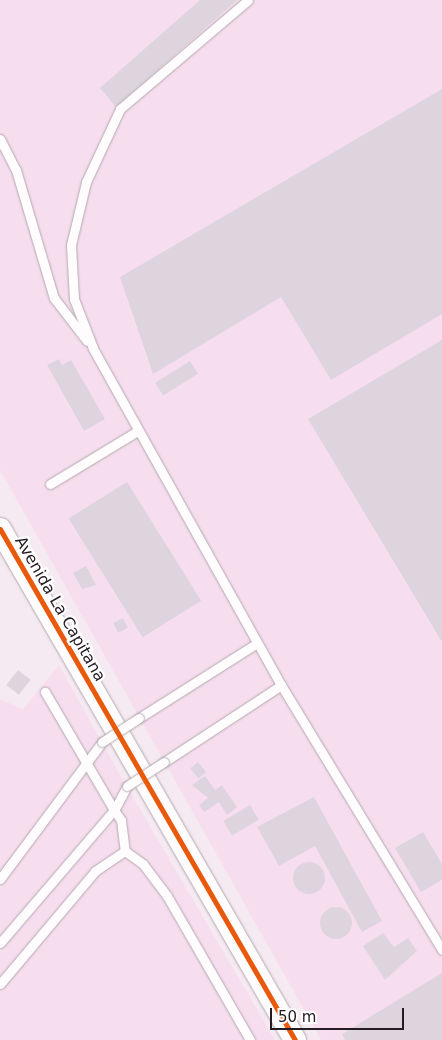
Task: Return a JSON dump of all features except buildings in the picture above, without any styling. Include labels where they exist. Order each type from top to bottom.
[{"type":"street","name":"Avenida La Capitana","points":[[0,528],[294,1040]]},
{"type":"lane","points":[[248,0],[120,109],[86,182],[72,254],[74,299],[93,348],[136,432],[281,685],[442,950]]},
{"type":"lane","points":[[0,139],[16,170],[54,298],[93,348]]},
{"type":"lane","points":[[50,484],[136,432]]},
{"type":"lane","points":[[0,879],[102,742],[257,643]]},
{"type":"lane","points":[[0,943],[114,810],[127,786],[281,685]]},
{"type":"lane","points":[[45,692],[121,820],[125,851],[143,864],[167,896],[250,1040]]},
{"type":"lane","points":[[0,984],[96,871],[125,851]]},
{"type":"shaded area","points":[[0,0],[442,0],[442,1040],[321,1040],[0,470]]},
{"type":"shaded area","points":[[59,665],[123,780],[275,1040],[0,1040],[0,699],[23,709]]},
{"type":"cycle path","points":[[0,529],[295,1040]]}]
